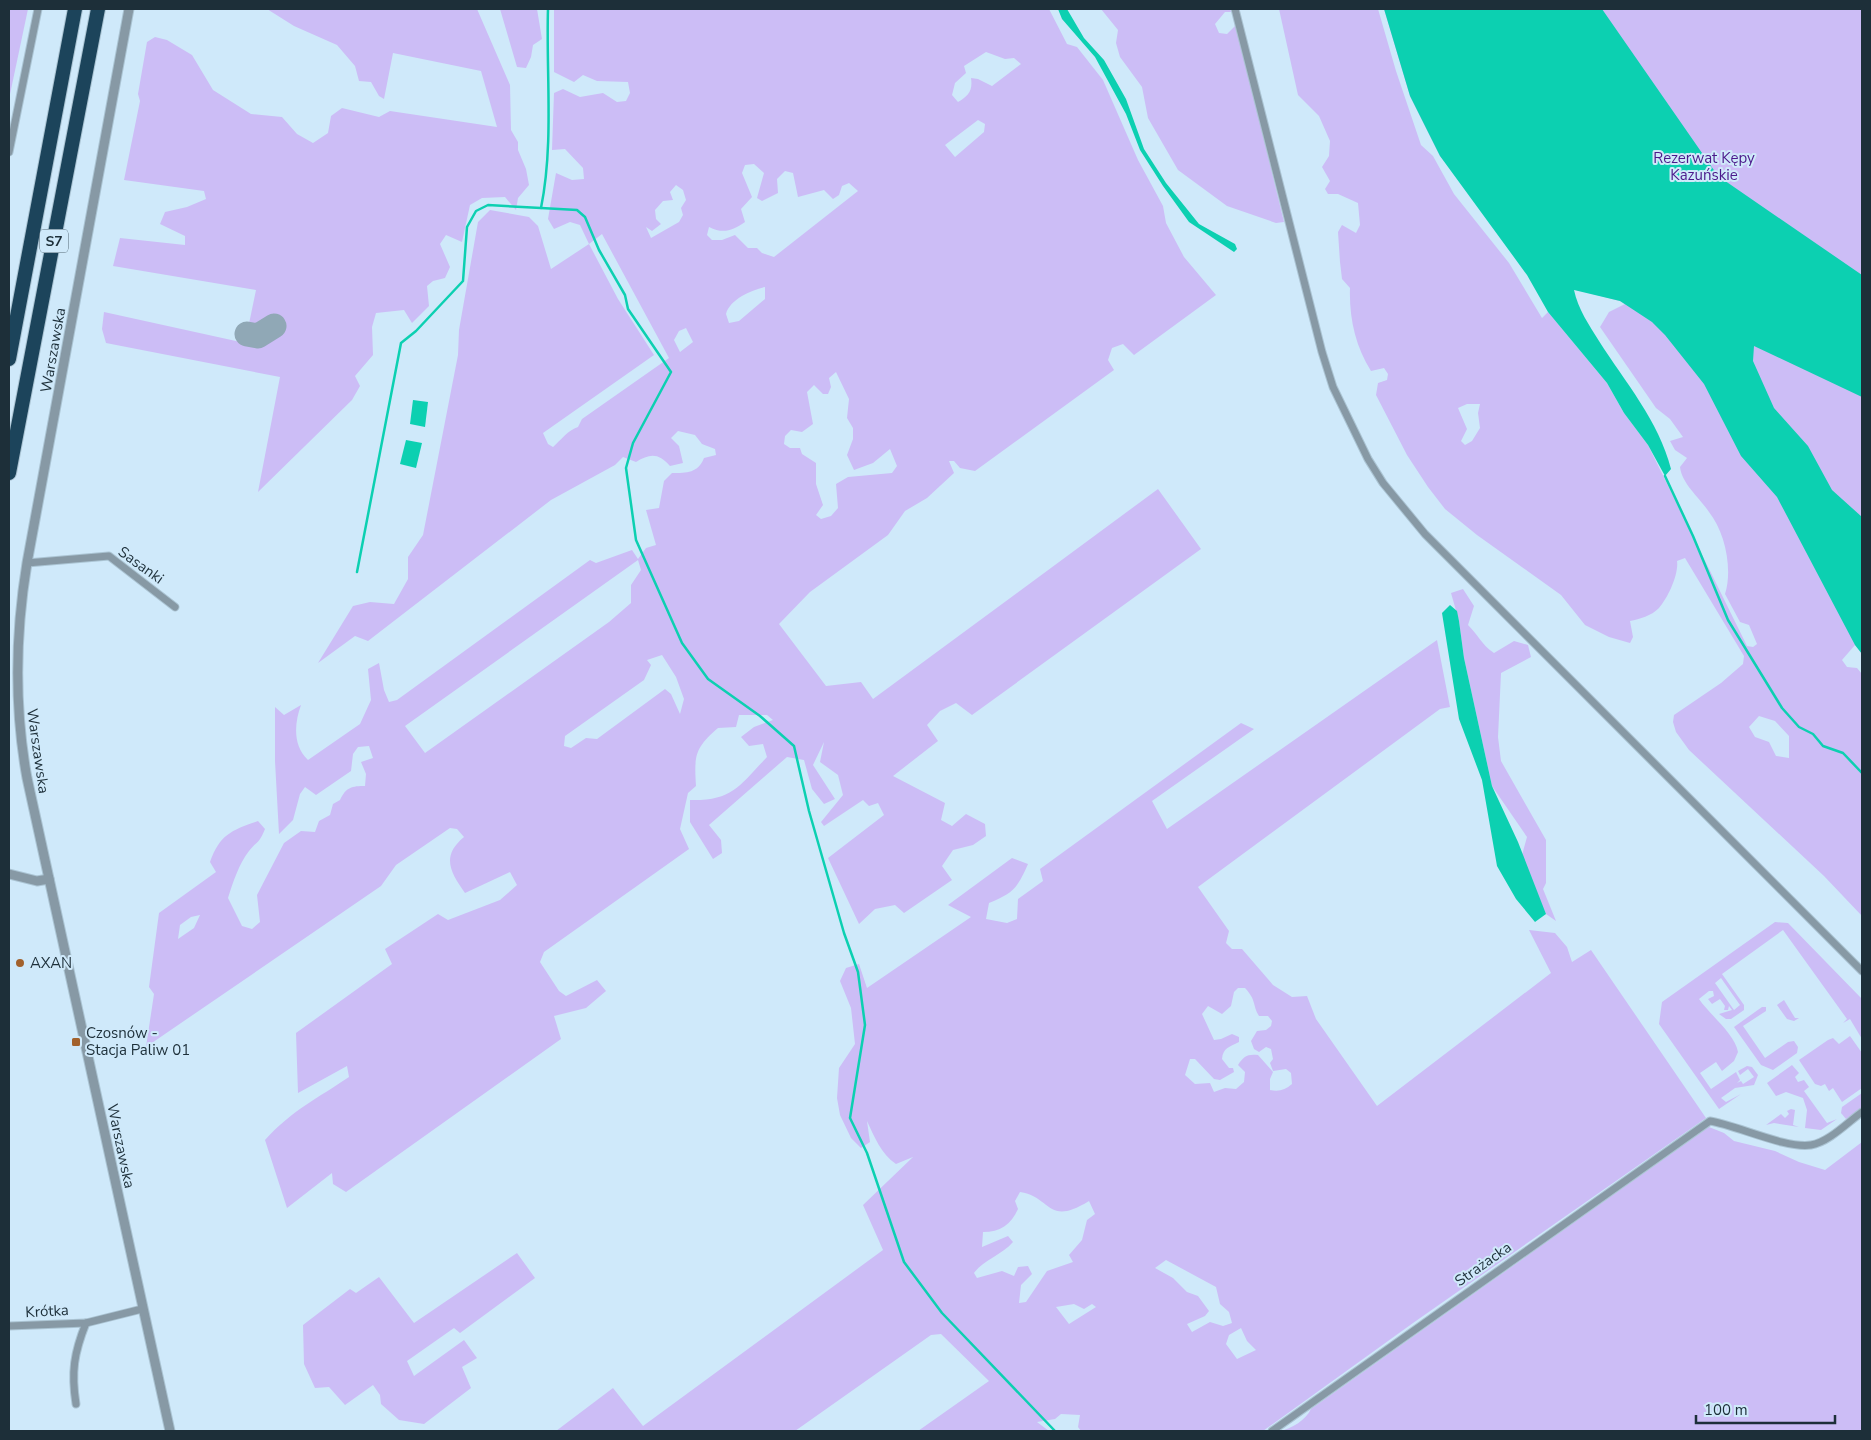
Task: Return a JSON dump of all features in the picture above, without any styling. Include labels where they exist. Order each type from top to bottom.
[{"type":"highway","name":"S7","points":[[9,359],[75,9]]},
{"type":"highway","name":"S7","points":[[9,473],[98,9]]},
{"type":"street","points":[[9,152],[38,9]]},
{"type":"street","name":"Warszawska","points":[[129,9],[27,563],[18,638],[18,712],[27,778],[170,1431]]},
{"type":"street","points":[[1235,9],[1322,352],[1333,387],[1368,460],[1425,534],[1862,971]]},
{"type":"street","name":"Sasanki","points":[[27,563],[109,556],[175,607]]},
{"type":"street","points":[[9,874],[37,881],[49,879]]},
{"type":"street","name":"Strażacka","points":[[1272,1431],[1710,1121],[1798,1145],[1811,1145],[1823,1140],[1862,1112]]},
{"type":"street","name":"Krótka","points":[[9,1326],[86,1323],[142,1309]]},
{"type":"street","name":"Krótka","points":[[76,1404],[72,1378],[73,1362],[86,1323]]},
{"type":"green space","points":[[9,9],[28,9],[9,99]]},
{"type":"green space","points":[[267,9],[477,9],[510,85],[511,130],[518,142],[518,150],[526,169],[529,185],[518,198],[516,210],[505,197],[482,198],[470,205],[462,242],[446,235],[440,244],[450,267],[445,278],[433,281],[427,286],[429,306],[412,323],[404,310],[376,313],[372,327],[373,355],[355,376],[360,386],[352,400],[258,492],[280,377],[106,343],[102,329],[104,312],[245,343],[256,290],[113,266],[120,238],[185,245],[185,236],[160,224],[165,212],[187,207],[206,199],[204,191],[124,180],[140,101],[138,94],[147,42],[155,37],[167,40],[192,55],[213,90],[251,114],[282,117],[297,134],[313,143],[328,133],[331,116],[342,108],[379,117],[390,111],[497,127],[481,71],[393,53],[384,99],[379,96],[371,82],[359,81],[355,66],[337,45],[294,26]]},
{"type":"green space","points":[[500,9],[537,9],[542,39],[533,45],[531,57],[526,68],[517,67]]},
{"type":"green space","points":[[554,9],[1049,9],[1067,44],[1077,47],[1103,80],[1138,160],[1163,206],[1166,223],[1184,257],[1216,295],[1134,355],[1123,344],[1112,348],[1108,360],[1114,370],[975,471],[960,468],[954,461],[949,461],[954,473],[927,498],[905,511],[888,535],[810,592],[779,624],[826,686],[861,682],[873,699],[1158,489],[1201,549],[972,715],[956,703],[940,711],[927,725],[938,741],[893,776],[945,803],[941,820],[952,826],[966,814],[985,824],[986,836],[973,845],[953,850],[942,866],[952,880],[904,913],[895,905],[875,909],[859,924],[828,858],[884,815],[878,803],[869,806],[863,800],[824,826],[821,822],[843,795],[838,775],[820,762],[824,742],[813,765],[835,799],[824,804],[812,789],[804,760],[787,757],[709,825],[721,840],[722,853],[713,859],[690,822],[690,800],[716,798],[742,784],[767,757],[763,744],[749,746],[741,737],[754,727],[773,720],[767,715],[739,715],[736,727],[718,728],[700,747],[696,759],[696,786],[688,793],[680,829],[689,849],[544,952],[540,962],[559,991],[566,996],[597,980],[606,991],[586,1008],[554,1016],[561,1039],[346,1192],[333,1184],[332,1173],[287,1208],[265,1140],[295,1113],[349,1077],[347,1066],[298,1093],[296,1033],[392,964],[385,949],[438,914],[448,920],[500,900],[517,885],[510,872],[465,893],[455,878],[450,864],[452,851],[464,837],[457,829],[450,828],[396,865],[381,886],[146,1047],[154,994],[149,987],[159,913],[216,872],[210,862],[218,845],[228,834],[258,821],[265,829],[242,862],[228,898],[242,926],[252,929],[260,922],[257,895],[284,843],[301,831],[315,832],[319,821],[330,815],[333,804],[340,800],[347,790],[353,787],[365,786],[366,774],[361,762],[373,758],[369,746],[358,747],[353,754],[351,771],[316,795],[305,787],[300,794],[293,820],[279,834],[275,761],[275,707],[284,715],[301,705],[296,734],[300,748],[308,760],[360,724],[371,700],[368,669],[379,663],[384,690],[389,702],[397,700],[590,560],[596,563],[632,550],[638,559],[646,548],[656,545],[646,510],[659,508],[664,481],[672,473],[691,471],[699,467],[704,458],[716,455],[715,449],[702,444],[695,435],[678,431],[671,438],[679,446],[683,463],[670,466],[662,459],[654,456],[646,457],[636,462],[623,457],[615,465],[551,500],[368,641],[355,636],[318,663],[353,606],[370,602],[394,604],[408,579],[408,557],[423,535],[458,355],[459,330],[478,222],[490,210],[529,217],[538,226],[551,269],[589,244],[580,225],[570,222],[554,229],[548,219],[556,173],[572,180],[584,179],[583,168],[565,149],[552,150],[554,93],[563,89],[580,97],[603,93],[617,102],[626,101],[630,93],[628,82],[597,81],[583,75],[574,82],[554,72]],"holes":[[[986,52],[1005,59],[1014,58],[1021,64],[992,86],[978,79],[971,78],[969,93],[958,102],[952,95],[955,83],[966,73],[964,66]],[[978,120],[985,124],[984,132],[955,157],[945,145]],[[754,164],[764,173],[757,198],[762,201],[778,193],[777,179],[785,171],[793,173],[798,197],[824,190],[833,199],[839,195],[842,186],[849,183],[858,191],[774,257],[762,253],[757,248],[748,248],[735,235],[722,240],[712,240],[707,235],[709,227],[723,231],[736,228],[745,222],[741,209],[752,197],[742,173],[745,165]],[[676,185],[683,190],[686,200],[681,208],[683,215],[679,222],[651,238],[646,227],[652,231],[661,224],[656,219],[655,210],[663,201],[673,200],[670,192]],[[602,234],[669,358],[582,419],[578,427],[574,428],[553,447],[548,444],[543,433],[654,355],[618,299],[589,244]],[[765,287],[765,299],[739,321],[729,323],[726,314],[728,309],[748,293]],[[686,328],[693,342],[680,352],[674,340],[679,331]],[[836,372],[849,399],[847,418],[853,428],[853,439],[847,455],[854,470],[873,463],[890,449],[897,466],[892,473],[848,477],[836,484],[838,508],[831,516],[821,519],[816,515],[823,505],[816,484],[816,463],[802,454],[800,448],[790,448],[784,444],[785,436],[791,430],[802,432],[813,424],[807,392],[814,385],[823,394],[828,394],[831,387],[829,378]],[[638,560],[641,570],[631,585],[631,603],[609,622],[425,753],[405,726]],[[662,655],[676,677],[684,699],[680,714],[671,694],[665,689],[597,739],[586,738],[571,748],[564,746],[565,736],[644,680],[651,665],[647,660]],[[200,915],[194,928],[178,939],[180,925],[191,917]]]},
{"type":"green space","points":[[1101,9],[1230,9],[1231,12],[1225,12],[1215,24],[1219,33],[1227,34],[1236,25],[1284,222],[1276,223],[1227,206],[1178,170],[1148,118],[1142,87],[1120,57],[1116,43],[1118,30]]},
{"type":"green space","points":[[1279,9],[1378,9],[1396,71],[1421,145],[1433,156],[1454,194],[1509,263],[1542,318],[1548,312],[1607,383],[1624,413],[1648,445],[1747,646],[1753,647],[1757,644],[1749,625],[1740,622],[1725,594],[1728,562],[1723,540],[1715,520],[1684,479],[1680,467],[1687,458],[1675,450],[1670,441],[1683,437],[1670,419],[1656,408],[1600,327],[1609,312],[1625,304],[1573,289],[1440,156],[1410,96],[1384,9],[1862,9],[1862,654],[1855,645],[1842,660],[1847,667],[1857,668],[1862,674],[1862,916],[1824,876],[1689,750],[1676,732],[1673,722],[1674,715],[1721,683],[1743,664],[1744,656],[1685,558],[1677,561],[1672,586],[1659,608],[1649,615],[1630,621],[1633,637],[1630,643],[1609,637],[1585,625],[1561,595],[1477,535],[1445,509],[1428,487],[1407,455],[1376,395],[1378,383],[1387,380],[1388,374],[1384,368],[1371,371],[1361,352],[1354,331],[1350,288],[1342,279],[1338,232],[1342,225],[1356,233],[1360,225],[1358,203],[1338,194],[1328,194],[1325,189],[1330,181],[1322,167],[1329,156],[1330,141],[1319,116],[1298,95]],"holes":[[[1467,404],[1480,404],[1478,413],[1480,428],[1472,441],[1465,445],[1461,441],[1467,429],[1458,408]],[[1759,716],[1775,721],[1789,736],[1789,758],[1776,756],[1769,742],[1755,737],[1749,727]]]},
{"type":"green space","points":[[1463,589],[1474,606],[1468,625],[1490,650],[1494,653],[1514,641],[1528,645],[1531,657],[1501,673],[1498,737],[1501,761],[1546,840],[1546,883],[1543,889],[1556,921],[1546,914],[1522,855],[1527,837],[1492,786],[1464,658],[1459,621],[1451,593]]},
{"type":"green space","points":[[1437,640],[1450,707],[1440,709],[1198,887],[1229,931],[1226,943],[1232,949],[1242,949],[1273,985],[1292,997],[1307,996],[1316,1019],[1377,1106],[1551,973],[1529,930],[1555,933],[1567,947],[1572,962],[1591,950],[1706,1118],[1413,1323],[1263,1431],[1081,1431],[1078,1427],[1080,1415],[1061,1414],[1055,1419],[1037,1422],[1049,1431],[918,1431],[989,1381],[941,1334],[931,1335],[795,1431],[556,1431],[613,1388],[643,1426],[883,1250],[863,1205],[913,1157],[896,1164],[886,1155],[867,1121],[870,1142],[861,1148],[851,1138],[840,1115],[837,1098],[839,1068],[855,1044],[851,1008],[840,981],[846,968],[859,964],[867,988],[971,917],[948,905],[1012,858],[1028,864],[1021,879],[1009,893],[989,903],[986,919],[1007,923],[1017,919],[1018,899],[1043,881],[1040,869],[1241,723],[1254,729],[1152,801],[1167,829]],"holes":[[[1238,988],[1245,988],[1253,999],[1259,1016],[1268,1016],[1272,1021],[1271,1026],[1266,1030],[1257,1031],[1251,1041],[1254,1049],[1259,1052],[1266,1047],[1271,1049],[1273,1059],[1270,1063],[1273,1071],[1286,1069],[1291,1073],[1292,1084],[1287,1088],[1279,1091],[1270,1090],[1270,1079],[1273,1072],[1258,1055],[1246,1056],[1238,1065],[1245,1072],[1244,1082],[1236,1089],[1225,1088],[1214,1092],[1210,1083],[1195,1084],[1185,1075],[1190,1059],[1195,1059],[1214,1079],[1220,1080],[1234,1072],[1233,1068],[1229,1068],[1222,1059],[1225,1050],[1239,1042],[1239,1037],[1232,1034],[1214,1040],[1202,1014],[1208,1006],[1222,1014],[1231,1006],[1234,992]],[[1020,1192],[1038,1199],[1057,1211],[1075,1208],[1089,1201],[1095,1214],[1087,1220],[1082,1240],[1069,1255],[1073,1262],[1047,1271],[1026,1302],[1019,1303],[1021,1285],[1032,1274],[1028,1266],[1018,1267],[1014,1276],[1002,1271],[977,1278],[974,1273],[982,1264],[1009,1247],[1013,1242],[1008,1236],[982,1247],[983,1232],[1000,1229],[1015,1215],[1018,1209],[1015,1201]],[[1166,1260],[1216,1287],[1220,1304],[1229,1312],[1232,1323],[1223,1326],[1210,1322],[1192,1332],[1187,1324],[1205,1316],[1209,1311],[1198,1296],[1187,1292],[1173,1278],[1155,1268]],[[1074,1304],[1084,1309],[1092,1304],[1096,1307],[1069,1324],[1056,1307]],[[1241,1328],[1247,1341],[1256,1350],[1237,1359],[1226,1344],[1229,1335]]]},
{"type":"green space","points":[[1775,922],[1788,923],[1862,999],[1862,1039],[1850,1019],[1843,1023],[1847,1019],[1783,930],[1722,974],[1744,1005],[1744,1010],[1731,1019],[1726,1019],[1719,1014],[1732,1010],[1729,1006],[1728,1010],[1724,1010],[1725,1006],[1720,999],[1712,1004],[1708,999],[1714,996],[1713,991],[1709,991],[1699,999],[1727,1031],[1738,1052],[1734,1061],[1722,1071],[1716,1062],[1700,1073],[1711,1089],[1736,1072],[1740,1080],[1737,1083],[1741,1081],[1743,1084],[1754,1077],[1748,1069],[1740,1075],[1738,1071],[1747,1066],[1752,1067],[1758,1075],[1754,1085],[1735,1088],[1721,1098],[1726,1102],[1741,1094],[1719,1109],[1659,1024],[1662,1002]],"holes":[[[1721,978],[1740,1005],[1734,1010],[1715,983]]]},
{"type":"green space","points":[[1784,1000],[1795,1018],[1799,1018],[1794,1021],[1787,1019],[1777,1005]]},
{"type":"green space","points":[[1762,1007],[1766,1007],[1766,1011],[1743,1026],[1765,1058],[1788,1042],[1794,1041],[1798,1047],[1797,1053],[1773,1070],[1761,1065],[1734,1027]]},
{"type":"green space","points":[[1850,1036],[1862,1053],[1862,1088],[1842,1102],[1833,1088],[1829,1091],[1825,1084],[1821,1086],[1815,1084],[1799,1060],[1828,1040],[1833,1038],[1839,1044]]},
{"type":"green space","points":[[1792,1065],[1799,1073],[1795,1077],[1798,1082],[1804,1080],[1809,1087],[1804,1091],[1827,1123],[1837,1119],[1821,1130],[1805,1128],[1807,1110],[1803,1098],[1786,1092],[1776,1096],[1767,1083]]},
{"type":"green space","points":[[1862,1093],[1862,1109],[1846,1119],[1841,1113],[1842,1107]]},
{"type":"green space","points":[[1795,1110],[1793,1125],[1799,1127],[1774,1123],[1766,1125],[1781,1114],[1785,1118],[1789,1114],[1787,1111]]},
{"type":"green space","points":[[1709,1127],[1724,1133],[1734,1141],[1775,1151],[1799,1162],[1825,1170],[1862,1142],[1862,1431],[1280,1431],[1298,1423],[1306,1417],[1311,1409]]},
{"type":"green space","points":[[517,1253],[535,1278],[460,1333],[454,1328],[407,1361],[414,1376],[464,1340],[477,1358],[462,1367],[471,1388],[424,1424],[399,1420],[381,1404],[380,1395],[373,1385],[345,1405],[329,1387],[315,1388],[304,1364],[303,1325],[350,1289],[356,1293],[379,1277],[414,1323]]},
{"type":"shaded area","points":[[1058,9],[1067,9],[1084,38],[1104,60],[1126,99],[1144,149],[1166,183],[1199,224],[1235,244],[1237,249],[1234,252],[1189,222],[1140,150],[1126,114],[1095,57],[1062,19]]},
{"type":"shaded area","name":"Rezerwat Kępy Kazuńskie","points":[[1384,9],[1602,9],[1718,176],[1862,275],[1862,397],[1754,346],[1753,361],[1774,408],[1808,446],[1832,490],[1862,517],[1862,654],[1855,645],[1777,497],[1741,456],[1704,384],[1665,335],[1652,322],[1620,301],[1574,290],[1578,304],[1588,323],[1650,418],[1666,451],[1671,469],[1665,476],[1648,445],[1624,413],[1607,383],[1548,312],[1527,275],[1440,156],[1410,96]]},
{"type":"shaded area","points":[[413,400],[428,402],[425,427],[410,424]]},
{"type":"shaded area","points":[[406,440],[422,443],[416,468],[400,464]]},
{"type":"shaded area","points":[[1450,605],[1457,611],[1464,658],[1492,786],[1518,842],[1546,914],[1535,922],[1516,899],[1497,866],[1482,780],[1459,719],[1442,613]]},
{"type":"waterway","points":[[357,572],[401,343],[416,331],[463,281],[467,227],[476,211],[488,205],[541,208],[545,184],[549,109],[548,9]]},
{"type":"waterway","points":[[541,208],[577,210],[585,217],[599,250],[625,295],[628,309],[671,372],[633,443],[626,468],[636,540],[682,643],[708,679],[760,716],[794,746],[809,811],[844,933],[858,972],[865,1025],[850,1118],[867,1153],[904,1262],[942,1313],[1055,1431]]},
{"type":"waterway","points":[[1665,476],[1693,536],[1728,620],[1782,708],[1799,727],[1813,734],[1823,746],[1843,753],[1862,773]]},
{"type":"taxiway","points":[[247,334],[258,336],[274,326]]},
{"type":"place","name":"AXAN","points":[[20,963]]},
{"type":"place","name":"Czosnów - Stacja Paliw 01","points":[[76,1042]]}]
